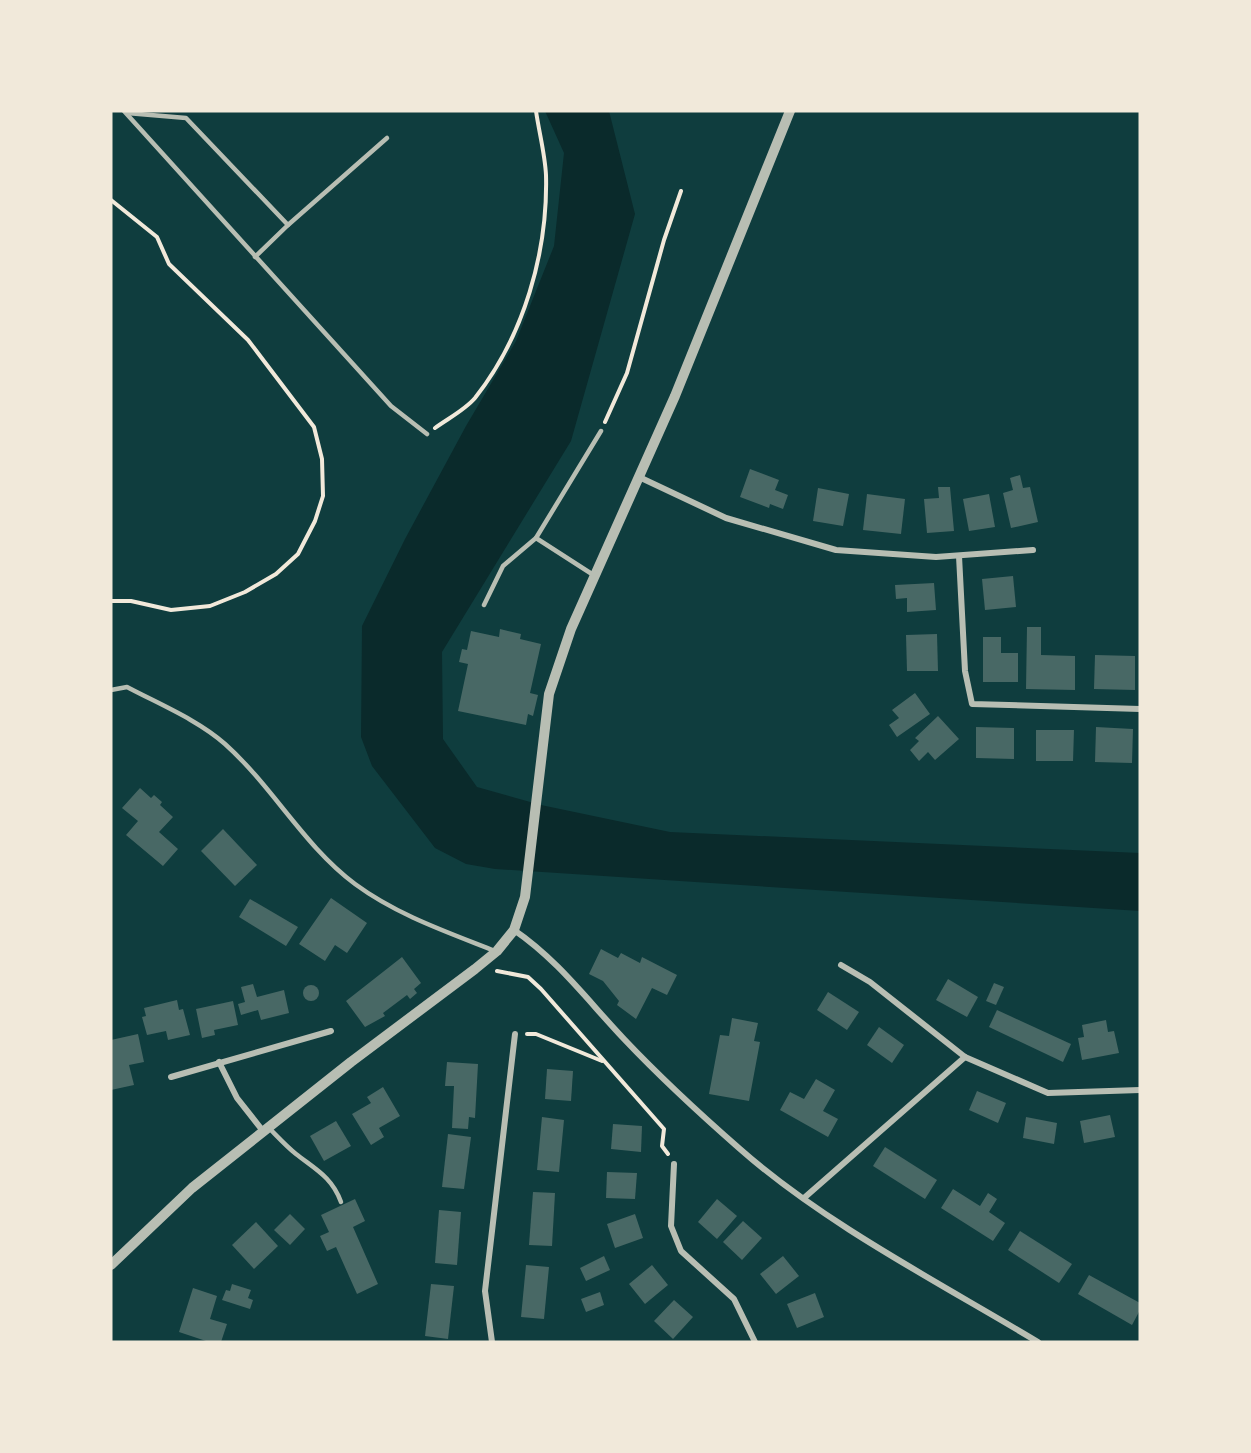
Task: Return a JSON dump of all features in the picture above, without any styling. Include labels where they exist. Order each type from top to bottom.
[{"type":"street","points":[[111,1265],[192,1188],[475,969],[497,951],[514,930],[525,897],[549,694],[571,629],[675,396],[789,111]]},
{"type":"street","points":[[639,477],[726,518],[836,550],[936,557],[1033,550]]},
{"type":"street","points":[[959,556],[965,671],[972,704],[1140,709]]},
{"type":"street","points":[[514,930],[536,945],[568,975],[624,1039],[740,1150],[804,1198],[1038,1342]]},
{"type":"street","points":[[841,965],[870,982],[965,1057],[1048,1093],[1140,1090]]},
{"type":"street","points":[[171,1077],[331,1031]]},
{"type":"street","points":[[492,1342],[485,1291],[515,1034]]},
{"type":"street","points":[[804,1198],[965,1057]]},
{"type":"street","points":[[219,1062],[237,1098],[266,1129]]},
{"type":"street","points":[[674,1164],[670,1226],[681,1251],[734,1299],[755,1342]]},
{"type":"lane","points":[[126,112],[391,406],[427,434]]},
{"type":"lane","points":[[126,112],[186,118],[288,225]]},
{"type":"lane","points":[[255,257],[387,138]]},
{"type":"lane","points":[[484,605],[503,566],[536,538],[601,430]]},
{"type":"lane","points":[[536,538],[595,576]]},
{"type":"lane","points":[[111,690],[127,687],[224,743],[252,771],[322,853],[353,883],[385,905],[497,951]]},
{"type":"lane","points":[[266,1129],[296,1154],[318,1168],[336,1189],[340,1202]]},
{"type":"path","points":[[427,434],[474,399],[511,341],[531,290],[545,211],[546,173],[536,111]]},
{"type":"path","points":[[601,430],[627,373],[664,240],[681,191]]},
{"type":"path","points":[[111,200],[157,237],[169,264],[248,340],[314,427],[322,459],[323,496],[315,521],[297,554],[276,574],[245,592],[210,606],[171,610],[131,601],[111,601]]},
{"type":"path","points":[[475,969],[528,977],[664,1129],[662,1146],[674,1164]]},
{"type":"path","points":[[515,1034],[536,1034],[602,1062]]},
{"type":"water","points":[[545,111],[609,111],[635,214],[571,441],[442,652],[443,739],[477,787],[541,805],[670,832],[1140,853],[1140,911],[495,869],[466,864],[435,848],[372,766],[361,737],[362,626],[405,539],[466,426],[516,341],[554,246],[564,153]]},
{"type":"building","points":[[750,469],[779,480],[775,490],[788,495],[783,509],[770,504],[769,508],[740,497]]},
{"type":"building","points":[[1020,475],[1023,488],[1030,487],[1038,522],[1011,528],[1003,493],[1013,490],[1010,478]]},
{"type":"building","points":[[938,487],[950,487],[954,531],[927,533],[924,499],[939,498]]},
{"type":"building","points":[[818,488],[849,494],[843,526],[813,521]]},
{"type":"building","points":[[867,494],[905,499],[901,534],[863,530]]},
{"type":"building","points":[[989,494],[995,527],[969,531],[963,499]]},
{"type":"building","points":[[1013,576],[1016,607],[985,610],[982,579]]},
{"type":"building","points":[[934,583],[936,610],[907,612],[907,598],[896,599],[895,585]]},
{"type":"building","points":[[1027,627],[1041,627],[1041,655],[1075,656],[1075,690],[1026,689]]},
{"type":"building","points":[[500,629],[521,634],[520,639],[541,644],[530,693],[538,695],[533,716],[528,714],[526,725],[458,711],[468,664],[459,662],[462,649],[467,650],[471,631],[499,637]]},
{"type":"building","points":[[937,634],[938,671],[907,671],[906,635]]},
{"type":"building","points":[[983,637],[1001,637],[1001,653],[1018,653],[1018,682],[983,682]]},
{"type":"building","points":[[1095,655],[1135,656],[1135,690],[1094,689]]},
{"type":"building","points":[[915,693],[930,714],[897,737],[889,725],[899,718],[892,710]]},
{"type":"building","points":[[938,716],[959,739],[935,760],[928,752],[919,761],[910,750],[919,741],[915,738]]},
{"type":"building","points":[[976,727],[1014,728],[1014,759],[976,758]]},
{"type":"building","points":[[1096,727],[1133,729],[1132,763],[1095,762]]},
{"type":"building","points":[[1036,730],[1074,730],[1073,761],[1036,761]]},
{"type":"building","points":[[140,788],[151,798],[154,795],[162,802],[160,805],[173,817],[159,832],[178,849],[163,866],[126,835],[138,821],[122,808]]},
{"type":"building","points":[[223,829],[257,865],[235,886],[201,851]]},
{"type":"building","points":[[331,898],[367,923],[347,953],[335,945],[325,961],[299,944]]},
{"type":"building","points":[[250,899],[298,927],[286,946],[239,917]]},
{"type":"building","points":[[601,949],[618,958],[621,953],[640,963],[642,957],[677,975],[667,995],[652,988],[636,1019],[617,1005],[619,1001],[603,981],[589,974]]},
{"type":"building","points":[[402,957],[421,983],[414,989],[417,993],[410,999],[407,995],[383,1013],[385,1016],[365,1027],[346,1001]]},
{"type":"building","points":[[948,979],[978,997],[967,1017],[936,1000]]},
{"type":"building","points":[[994,983],[1004,987],[996,1005],[986,1001]]},
{"type":"building","points":[[253,984],[257,997],[284,990],[289,1013],[261,1020],[258,1010],[241,1015],[238,1004],[245,1002],[241,987]]},
{"type":"building","points":[[308,985],[314,985],[319,993],[317,999],[308,1001],[303,996],[303,990]]},
{"type":"building","points":[[828,992],[859,1012],[847,1030],[817,1010]]},
{"type":"building","points":[[177,1000],[179,1010],[183,1009],[190,1035],[168,1040],[166,1031],[147,1035],[142,1017],[146,1016],[144,1008]]},
{"type":"building","points":[[233,1001],[238,1025],[214,1030],[215,1035],[202,1038],[196,1009]]},
{"type":"building","points":[[997,1010],[1071,1044],[1063,1062],[989,1027]]},
{"type":"building","points":[[732,1018],[758,1023],[754,1041],[760,1042],[749,1101],[709,1094],[720,1035],[729,1036]]},
{"type":"building","points":[[1106,1020],[1108,1032],[1114,1031],[1119,1053],[1082,1060],[1078,1038],[1084,1037],[1082,1025]]},
{"type":"building","points":[[879,1027],[904,1045],[892,1063],[867,1045]]},
{"type":"building","points":[[138,1034],[144,1062],[129,1065],[134,1085],[111,1090],[111,1040]]},
{"type":"building","points":[[447,1062],[478,1064],[475,1118],[469,1117],[468,1129],[452,1128],[454,1086],[445,1086]]},
{"type":"building","points":[[547,1069],[573,1071],[571,1101],[545,1099]]},
{"type":"building","points":[[816,1079],[835,1090],[823,1111],[838,1119],[828,1137],[780,1110],[790,1092],[804,1099]]},
{"type":"building","points":[[383,1087],[400,1116],[379,1128],[384,1137],[371,1145],[352,1114],[371,1103],[367,1097]]},
{"type":"building","points":[[977,1091],[1006,1103],[998,1123],[969,1110]]},
{"type":"building","points":[[1110,1115],[1115,1137],[1084,1143],[1080,1121]]},
{"type":"building","points":[[542,1117],[564,1120],[559,1172],[537,1170]]},
{"type":"building","points":[[1026,1117],[1057,1123],[1054,1144],[1023,1138]]},
{"type":"building","points":[[336,1121],[351,1146],[324,1161],[310,1136]]},
{"type":"building","points":[[613,1124],[642,1126],[641,1152],[611,1149]]},
{"type":"building","points":[[448,1134],[471,1137],[464,1189],[442,1187]]},
{"type":"building","points":[[885,1147],[937,1180],[925,1199],[873,1166]]},
{"type":"building","points":[[607,1172],[637,1173],[635,1199],[606,1198]]},
{"type":"building","points":[[953,1189],[980,1206],[988,1193],[997,1199],[989,1212],[1005,1223],[993,1241],[941,1208]]},
{"type":"building","points":[[533,1192],[555,1193],[552,1246],[529,1245]]},
{"type":"building","points":[[355,1199],[365,1221],[353,1227],[378,1284],[357,1294],[336,1247],[327,1251],[320,1236],[329,1232],[321,1215]]},
{"type":"building","points":[[717,1199],[737,1216],[717,1239],[698,1222]]},
{"type":"building","points":[[439,1210],[461,1212],[457,1265],[435,1263]]},
{"type":"building","points":[[290,1214],[305,1229],[290,1245],[274,1230]]},
{"type":"building","points":[[635,1214],[643,1238],[615,1248],[607,1224]]},
{"type":"building","points":[[743,1221],[762,1238],[742,1260],[723,1242]]},
{"type":"building","points":[[256,1222],[278,1246],[254,1269],[232,1245]]},
{"type":"building","points":[[1020,1231],[1072,1264],[1059,1283],[1008,1250]]},
{"type":"building","points":[[604,1256],[610,1270],[586,1281],[580,1268]]},
{"type":"building","points":[[783,1256],[799,1276],[776,1294],[760,1274]]},
{"type":"building","points":[[526,1265],[549,1267],[544,1319],[521,1317]]},
{"type":"building","points":[[652,1265],[668,1285],[645,1304],[629,1284]]},
{"type":"building","points":[[1089,1275],[1140,1303],[1140,1310],[1132,1325],[1078,1294]]},
{"type":"building","points":[[232,1284],[251,1290],[248,1298],[253,1300],[250,1309],[222,1300],[226,1290],[230,1291]]},
{"type":"building","points":[[431,1284],[454,1286],[448,1339],[425,1336]]},
{"type":"building","points":[[193,1288],[217,1296],[210,1319],[227,1324],[221,1342],[209,1342],[179,1332]]},
{"type":"building","points":[[600,1292],[604,1305],[586,1312],[581,1299]]},
{"type":"building","points":[[815,1293],[824,1317],[797,1328],[787,1304]]},
{"type":"building","points":[[674,1300],[693,1317],[673,1339],[654,1321]]}]
